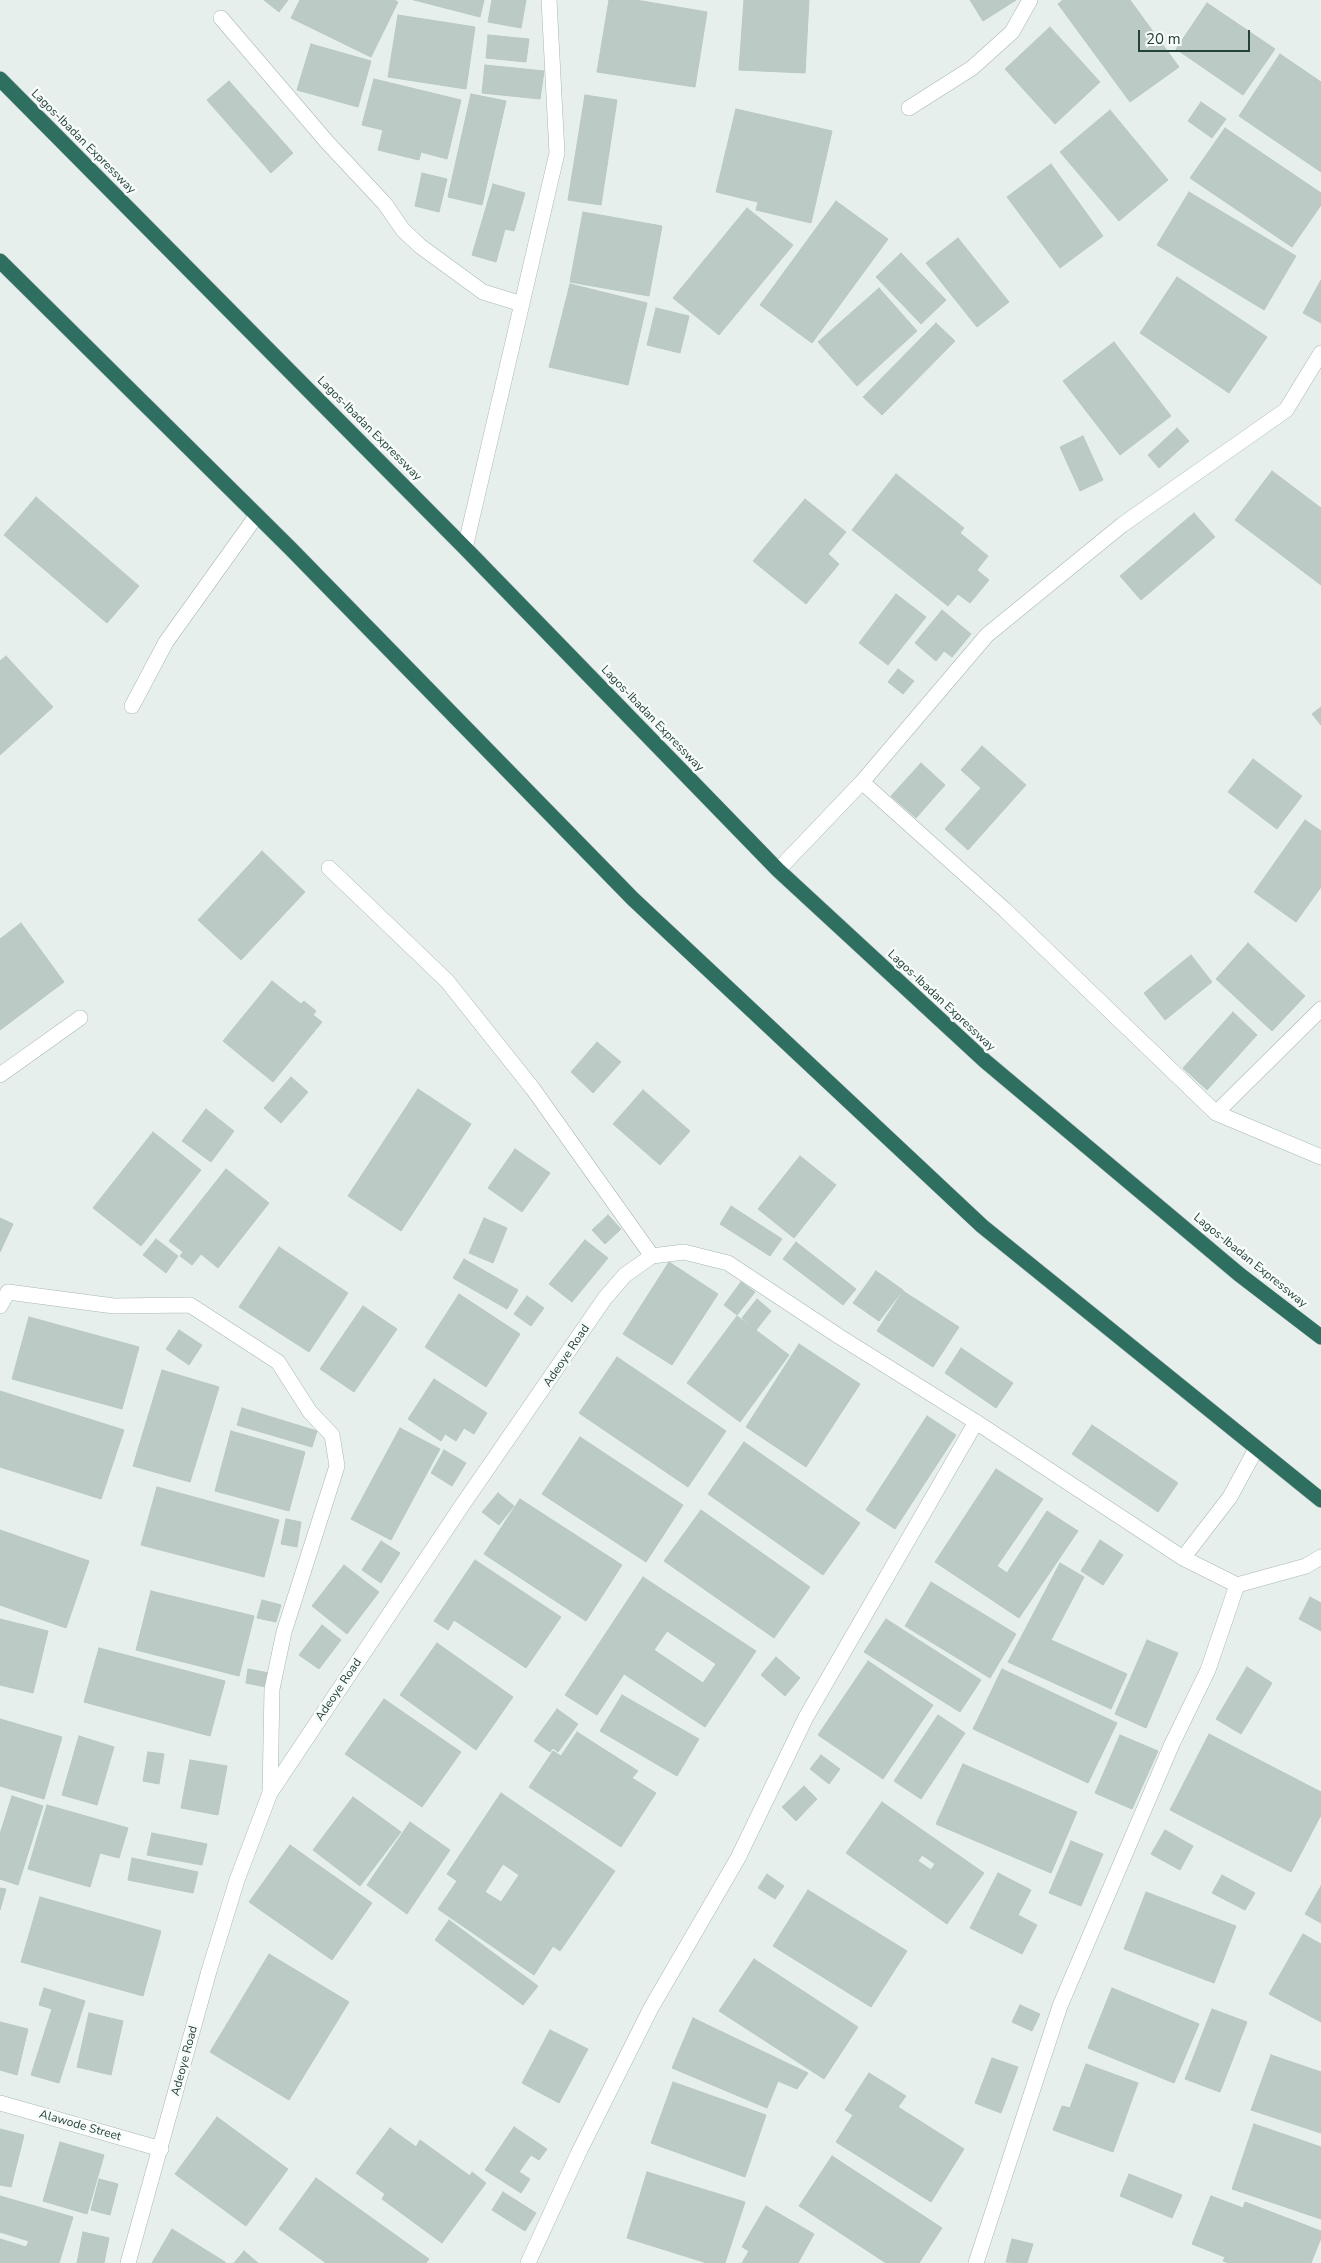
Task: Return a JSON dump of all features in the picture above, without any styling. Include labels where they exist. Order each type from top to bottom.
[{"type":"highway","name":"Lagos-Ibadan Expressway","points":[[0,79],[465,548],[778,870],[985,1061],[1240,1275],[1321,1337]]},
{"type":"highway","points":[[0,262],[257,515],[633,899],[982,1226],[1321,1500]]},
{"type":"street","points":[[465,548],[557,153],[549,0]]},
{"type":"street","points":[[909,108],[972,68],[1012,32],[1030,0]]},
{"type":"street","points":[[221,18],[327,142],[385,204],[403,230],[420,246],[483,292],[522,304]]},
{"type":"street","points":[[778,870],[862,782],[987,635],[1122,525],[1286,410],[1321,353]]},
{"type":"street","points":[[132,706],[166,642],[257,515]]},
{"type":"street","points":[[862,782],[1005,910],[1216,1113],[1321,1157]]},
{"type":"street","points":[[329,868],[447,981],[532,1089],[652,1256]]},
{"type":"street","points":[[1216,1113],[1321,1008]]},
{"type":"street","points":[[0,1075],[80,1018]]},
{"type":"street","name":"Adeoye Road","points":[[128,2263],[212,1962],[237,1880],[270,1793],[458,1512],[606,1298],[625,1275],[652,1256],[684,1252],[728,1264],[976,1422],[1183,1558],[1237,1585]]},
{"type":"street","points":[[0,1306],[8,1292],[114,1306],[190,1305],[278,1362],[310,1412],[332,1435],[337,1466],[284,1632],[272,1688],[270,1793]]},
{"type":"street","points":[[528,2263],[578,2154],[651,2008],[738,1858],[806,1718],[976,1422]]},
{"type":"street","points":[[1183,1558],[1230,1497],[1256,1449]]},
{"type":"street","points":[[976,2263],[1060,2006],[1172,1744],[1208,1670],[1237,1585],[1306,1566],[1321,1557]]},
{"type":"street","name":"Alawode Street","points":[[0,2102],[161,2149]]},
{"type":"building","points":[[264,0],[288,0],[279,12]]},
{"type":"building","points":[[300,0],[394,0],[398,2],[371,57],[291,18]]},
{"type":"building","points":[[414,0],[484,0],[480,17]]},
{"type":"building","points":[[492,0],[526,0],[521,28],[488,22]]},
{"type":"building","points":[[609,0],[636,0],[707,12],[695,87],[597,72]]},
{"type":"building","points":[[744,0],[809,0],[805,73],[739,70]]},
{"type":"building","points":[[970,0],[1016,0],[983,21]]},
{"type":"building","points":[[1063,0],[1130,0],[1179,67],[1130,102],[1058,4]]},
{"type":"building","points":[[1207,3],[1275,49],[1243,95],[1176,49]]},
{"type":"building","points":[[398,15],[475,27],[466,89],[388,77]]},
{"type":"building","points":[[1050,27],[1100,82],[1055,124],[1005,69]]},
{"type":"building","points":[[488,35],[529,39],[526,62],[486,58]]},
{"type":"building","points":[[311,44],[371,61],[358,107],[297,90]]},
{"type":"building","points":[[1280,54],[1321,82],[1321,172],[1239,116]]},
{"type":"building","points":[[485,65],[544,71],[540,99],[482,93]]},
{"type":"building","points":[[374,79],[461,100],[447,159],[421,152],[419,160],[378,150],[383,130],[362,125]]},
{"type":"building","points":[[229,81],[293,153],[271,173],[207,100]]},
{"type":"building","points":[[471,94],[506,101],[482,205],[448,197]]},
{"type":"building","points":[[585,95],[617,100],[601,205],[568,200]]},
{"type":"building","points":[[1201,102],[1226,119],[1212,138],[1188,121]]},
{"type":"building","points":[[736,109],[832,131],[811,223],[756,210],[758,202],[716,192]]},
{"type":"building","points":[[1110,110],[1168,180],[1119,221],[1060,152]]},
{"type":"building","points":[[1225,128],[1321,193],[1321,205],[1292,247],[1190,178]]},
{"type":"building","points":[[1051,164],[1103,236],[1060,268],[1007,197]]},
{"type":"building","points":[[422,173],[447,179],[439,212],[415,206]]},
{"type":"building","points":[[493,184],[525,193],[514,231],[505,229],[496,262],[472,255]]},
{"type":"building","points":[[1189,192],[1296,256],[1264,310],[1157,245]]},
{"type":"building","points":[[836,201],[888,239],[812,343],[760,305]]},
{"type":"building","points":[[747,208],[793,245],[719,335],[673,298]]},
{"type":"building","points":[[583,212],[662,226],[649,296],[570,282]]},
{"type":"building","points":[[958,238],[1009,302],[977,327],[926,263]]},
{"type":"building","points":[[901,253],[946,300],[921,324],[876,277]]},
{"type":"building","points":[[1177,277],[1267,337],[1229,393],[1140,333]]},
{"type":"building","points":[[1321,280],[1321,323],[1303,313]]},
{"type":"building","points":[[570,284],[647,303],[628,385],[549,367]]},
{"type":"building","points":[[879,288],[917,331],[857,386],[818,342]]},
{"type":"building","points":[[656,308],[689,316],[680,353],[647,345]]},
{"type":"building","points":[[936,323],[955,341],[882,415],[863,397]]},
{"type":"building","points":[[1114,342],[1171,416],[1120,455],[1063,381]]},
{"type":"building","points":[[1177,428],[1189,441],[1159,468],[1148,455]]},
{"type":"building","points":[[1083,436],[1103,480],[1080,491],[1060,447]]},
{"type":"building","points":[[1272,471],[1321,508],[1321,585],[1235,520]]},
{"type":"building","points":[[896,474],[964,528],[960,533],[988,556],[977,570],[989,580],[970,603],[958,594],[948,606],[852,530]]},
{"type":"building","points":[[36,497],[139,586],[107,623],[4,535]]},
{"type":"building","points":[[805,499],[846,532],[828,554],[839,564],[806,604],[753,561]]},
{"type":"building","points":[[1194,513],[1215,537],[1141,600],[1120,576]]},
{"type":"building","points":[[896,594],[926,617],[888,665],[859,643]]},
{"type":"building","points":[[942,610],[971,634],[952,657],[944,651],[936,661],[915,643]]},
{"type":"building","points":[[6,656],[53,707],[0,755],[0,661]]},
{"type":"building","points":[[898,669],[914,681],[903,694],[888,682]]},
{"type":"building","points":[[1321,707],[1321,725],[1312,714]]},
{"type":"building","points":[[982,746],[1026,785],[968,850],[945,829],[981,788],[961,770]]},
{"type":"building","points":[[1253,759],[1302,796],[1277,829],[1228,792]]},
{"type":"building","points":[[921,763],[945,785],[916,818],[891,796]]},
{"type":"building","points":[[1305,820],[1321,831],[1321,887],[1296,922],[1254,892]]},
{"type":"building","points":[[262,851],[305,892],[241,960],[198,920]]},
{"type":"building","points":[[21,923],[64,982],[0,1030],[0,939]]},
{"type":"building","points":[[1248,943],[1305,996],[1272,1031],[1216,979]]},
{"type":"building","points":[[1191,955],[1212,982],[1165,1020],[1144,993]]},
{"type":"building","points":[[272,981],[301,1004],[304,1001],[316,1011],[313,1015],[322,1022],[273,1082],[223,1041]]},
{"type":"building","points":[[1233,1012],[1257,1035],[1207,1090],[1183,1068]]},
{"type":"building","points":[[597,1042],[621,1062],[593,1093],[571,1072]]},
{"type":"building","points":[[291,1077],[308,1092],[281,1123],[264,1108]]},
{"type":"building","points":[[418,1089],[471,1124],[401,1231],[348,1196]]},
{"type":"building","points":[[643,1090],[690,1131],[660,1165],[613,1124]]},
{"type":"building","points":[[206,1109],[234,1131],[211,1162],[182,1141]]},
{"type":"building","points":[[153,1132],[201,1170],[141,1246],[93,1208]]},
{"type":"building","points":[[515,1149],[550,1173],[522,1212],[488,1188]]},
{"type":"building","points":[[800,1156],[836,1185],[794,1238],[758,1209]]},
{"type":"building","points":[[226,1169],[269,1203],[218,1268],[201,1254],[192,1265],[180,1256],[183,1252],[169,1241]]},
{"type":"building","points":[[731,1206],[782,1239],[770,1256],[720,1224]]},
{"type":"building","points":[[608,1215],[621,1229],[605,1244],[592,1230]]},
{"type":"building","points":[[0,1218],[13,1224],[0,1252]]},
{"type":"building","points":[[484,1218],[507,1228],[493,1263],[469,1253]]},
{"type":"building","points":[[156,1239],[178,1256],[166,1273],[143,1255]]},
{"type":"building","points":[[585,1240],[608,1258],[572,1302],[549,1284]]},
{"type":"building","points":[[796,1242],[856,1289],[843,1305],[783,1259]]},
{"type":"building","points":[[279,1247],[348,1293],[309,1352],[239,1307]]},
{"type":"building","points":[[464,1259],[518,1290],[507,1309],[453,1278]]},
{"type":"building","points":[[669,1262],[718,1294],[672,1365],[623,1334]]},
{"type":"building","points":[[876,1271],[903,1290],[879,1321],[853,1303]]},
{"type":"building","points":[[741,1282],[755,1292],[737,1315],[724,1305]]},
{"type":"building","points":[[903,1291],[959,1327],[933,1367],[877,1331]]},
{"type":"building","points":[[459,1294],[520,1334],[486,1387],[425,1347]]},
{"type":"building","points":[[527,1296],[544,1308],[531,1326],[514,1314]]},
{"type":"building","points":[[757,1299],[771,1311],[756,1330],[742,1318]]},
{"type":"building","points":[[363,1306],[397,1329],[354,1392],[320,1369]]},
{"type":"building","points":[[737,1316],[789,1355],[740,1422],[687,1383]]},
{"type":"building","points":[[29,1317],[139,1347],[122,1409],[12,1379]]},
{"type":"building","points":[[179,1330],[202,1345],[189,1365],[166,1349]]},
{"type":"building","points":[[799,1344],[860,1384],[806,1467],[746,1427]]},
{"type":"building","points":[[961,1348],[1013,1383],[996,1408],[945,1373]]},
{"type":"building","points":[[617,1357],[726,1431],[688,1487],[579,1413]]},
{"type":"building","points":[[162,1370],[219,1387],[190,1482],[133,1466]]},
{"type":"building","points":[[434,1379],[487,1413],[474,1434],[464,1428],[456,1441],[445,1434],[441,1441],[408,1419]]},
{"type":"building","points":[[0,1391],[124,1430],[101,1499],[0,1467]]},
{"type":"building","points":[[242,1408],[317,1431],[312,1447],[237,1425]]},
{"type":"building","points":[[927,1416],[956,1435],[895,1529],[866,1510]]},
{"type":"building","points":[[1092,1425],[1178,1483],[1158,1512],[1072,1454]]},
{"type":"building","points":[[400,1428],[440,1449],[391,1540],[351,1519]]},
{"type":"building","points":[[231,1431],[305,1452],[289,1511],[215,1491]]},
{"type":"building","points":[[580,1437],[683,1505],[646,1562],[542,1494]]},
{"type":"building","points":[[744,1442],[860,1523],[823,1575],[708,1494]]},
{"type":"building","points":[[444,1450],[466,1463],[452,1486],[431,1473]]},
{"type":"building","points":[[996,1469],[1043,1499],[997,1566],[1007,1573],[1047,1511],[1078,1531],[1019,1618],[935,1562]]},
{"type":"building","points":[[157,1487],[279,1520],[264,1577],[141,1545]]},
{"type":"building","points":[[498,1493],[514,1506],[499,1525],[482,1512]]},
{"type":"building","points":[[520,1499],[622,1565],[586,1621],[484,1554]]},
{"type":"building","points":[[701,1510],[810,1587],[774,1638],[664,1561]]},
{"type":"building","points":[[286,1519],[301,1522],[297,1547],[281,1544]]},
{"type":"building","points":[[0,1530],[89,1561],[66,1628],[0,1605]]},
{"type":"building","points":[[1100,1540],[1123,1555],[1103,1585],[1081,1571]]},
{"type":"building","points":[[381,1541],[400,1553],[381,1583],[362,1570]]},
{"type":"building","points":[[475,1560],[561,1617],[526,1668],[454,1620],[448,1630],[434,1621]]},
{"type":"building","points":[[1060,1563],[1084,1577],[1051,1640],[1127,1674],[1111,1709],[1008,1662]]},
{"type":"building","points":[[344,1565],[379,1592],[347,1634],[312,1606]]},
{"type":"building","points":[[643,1577],[756,1651],[705,1727],[624,1674],[597,1715],[565,1695]],"holes":[[[667,1631],[716,1664],[703,1683],[654,1650]]]},
{"type":"building","points":[[931,1582],[1016,1634],[990,1678],[905,1626]]},
{"type":"building","points":[[151,1591],[254,1616],[239,1676],[136,1650]]},
{"type":"building","points":[[1310,1597],[1321,1603],[1321,1631],[1299,1619]]},
{"type":"building","points":[[262,1600],[281,1605],[276,1622],[257,1618]]},
{"type":"building","points":[[0,1619],[48,1631],[33,1693],[0,1685]]},
{"type":"building","points":[[886,1619],[981,1680],[960,1712],[864,1652]]},
{"type":"building","points":[[322,1625],[341,1640],[319,1669],[299,1655]]},
{"type":"building","points":[[1147,1640],[1178,1653],[1146,1728],[1115,1714]]},
{"type":"building","points":[[437,1643],[513,1697],[476,1750],[400,1695]]},
{"type":"building","points":[[99,1648],[225,1681],[210,1736],[84,1702]]},
{"type":"building","points":[[776,1657],[800,1678],[785,1696],[761,1675]]},
{"type":"building","points":[[868,1661],[933,1705],[883,1779],[818,1735]]},
{"type":"building","points":[[1247,1667],[1272,1683],[1241,1734],[1216,1719]]},
{"type":"building","points":[[248,1669],[269,1673],[266,1687],[246,1683]]},
{"type":"building","points":[[1002,1669],[1117,1723],[1088,1783],[973,1729]]},
{"type":"building","points":[[622,1695],[699,1739],[677,1776],[600,1731]]},
{"type":"building","points":[[384,1699],[461,1752],[422,1807],[345,1754]]},
{"type":"building","points":[[557,1709],[578,1724],[558,1752],[553,1748],[550,1752],[534,1741]]},
{"type":"building","points":[[938,1715],[965,1733],[921,1799],[894,1781]]},
{"type":"building","points":[[0,1719],[62,1737],[44,1799],[0,1786]]},
{"type":"building","points":[[577,1732],[638,1771],[632,1778],[656,1793],[621,1847],[529,1787],[553,1751],[561,1756]]},
{"type":"building","points":[[1209,1734],[1321,1792],[1321,1815],[1291,1872],[1170,1810]]},
{"type":"building","points":[[1120,1735],[1158,1751],[1132,1809],[1095,1793]]},
{"type":"building","points":[[79,1736],[114,1747],[97,1805],[62,1795]]},
{"type":"building","points":[[148,1752],[164,1754],[159,1784],[143,1781]]},
{"type":"building","points":[[821,1755],[840,1769],[829,1784],[810,1769]]},
{"type":"building","points":[[190,1760],[227,1766],[218,1815],[181,1808]]},
{"type":"building","points":[[963,1764],[1077,1812],[1051,1873],[936,1824]]},
{"type":"building","points":[[804,1786],[817,1799],[796,1821],[782,1807]]},
{"type":"building","points":[[501,1793],[615,1871],[560,1951],[553,1946],[534,1975],[438,1909],[457,1881],[447,1874]],"holes":[[[503,1864],[519,1875],[501,1902],[485,1892]]]},
{"type":"building","points":[[12,1796],[43,1806],[18,1885],[0,1879],[0,1834]]},
{"type":"building","points":[[353,1797],[401,1832],[360,1886],[313,1850]]},
{"type":"building","points":[[882,1802],[984,1873],[947,1924],[846,1853]],"holes":[[[922,1855],[935,1864],[931,1870],[918,1861]]]},
{"type":"building","points":[[47,1805],[128,1828],[119,1858],[100,1853],[90,1887],[28,1869]]},
{"type":"building","points":[[410,1822],[450,1850],[407,1914],[367,1885]]},
{"type":"building","points":[[1165,1830],[1193,1846],[1180,1870],[1151,1854]]},
{"type":"building","points":[[152,1833],[207,1844],[202,1865],[147,1855]]},
{"type":"building","points":[[1071,1841],[1103,1854],[1081,1906],[1049,1893]]},
{"type":"building","points":[[290,1845],[372,1903],[332,1960],[249,1902]]},
{"type":"building","points":[[132,1858],[198,1872],[193,1893],[128,1880]]},
{"type":"building","points":[[998,1873],[1031,1890],[1018,1915],[1037,1925],[1022,1954],[970,1928]]},
{"type":"building","points":[[767,1874],[784,1886],[775,1899],[758,1888]]},
{"type":"building","points":[[1222,1875],[1255,1893],[1245,1910],[1212,1893]]},
{"type":"building","points":[[1321,1886],[1321,1923],[1305,1914]]},
{"type":"building","points":[[0,1888],[6,1889],[0,1910]]},
{"type":"building","points":[[808,1890],[907,1951],[871,2007],[773,1946]]},
{"type":"building","points":[[1146,1892],[1236,1926],[1214,1983],[1124,1949]]},
{"type":"building","points":[[40,1897],[161,1931],[143,1996],[21,1962]]},
{"type":"building","points":[[449,1920],[538,1986],[523,2005],[435,1940]]},
{"type":"building","points":[[1303,1934],[1321,1944],[1321,2022],[1269,1994]]},
{"type":"building","points":[[269,1954],[349,2002],[289,2100],[210,2052]]},
{"type":"building","points":[[754,1959],[858,2027],[824,2079],[719,2011]]},
{"type":"building","points":[[44,1988],[85,2001],[59,2083],[31,2075],[52,2009],[39,2005]]},
{"type":"building","points":[[1112,1988],[1199,2024],[1174,2083],[1088,2048]]},
{"type":"building","points":[[1020,2005],[1040,2014],[1032,2031],[1012,2022]]},
{"type":"building","points":[[1212,2009],[1247,2022],[1220,2092],[1185,2079]]},
{"type":"building","points":[[89,2013],[123,2021],[111,2075],[77,2067]]},
{"type":"building","points":[[693,2018],[808,2073],[797,2089],[778,2081],[767,2108],[672,2068]]},
{"type":"building","points":[[0,2022],[28,2029],[17,2075],[0,2070]]},
{"type":"building","points":[[550,2030],[588,2049],[559,2103],[522,2083]]},
{"type":"building","points":[[1271,2055],[1321,2072],[1321,2133],[1251,2110]]},
{"type":"building","points":[[992,2058],[1018,2067],[1001,2113],[975,2103]]},
{"type":"building","points":[[1086,2064],[1138,2083],[1113,2152],[1053,2130],[1062,2106],[1070,2108]]},
{"type":"building","points":[[869,2073],[906,2096],[898,2107],[964,2149],[931,2202],[836,2142],[853,2115],[845,2110]]},
{"type":"building","points":[[673,2082],[766,2115],[745,2177],[651,2143]]},
{"type":"building","points":[[217,2117],[288,2169],[246,2226],[175,2174]]},
{"type":"building","points":[[1254,2124],[1321,2147],[1321,2219],[1232,2189]]},
{"type":"building","points":[[514,2127],[547,2149],[539,2160],[531,2155],[519,2172],[530,2179],[521,2193],[485,2170]]},
{"type":"building","points":[[390,2128],[416,2147],[420,2140],[470,2176],[472,2172],[486,2183],[442,2243],[382,2199],[385,2194],[356,2173]]},
{"type":"building","points":[[0,2129],[24,2135],[11,2187],[0,2185]]},
{"type":"building","points":[[60,2142],[104,2155],[87,2214],[43,2201]]},
{"type":"building","points":[[832,2156],[942,2228],[919,2263],[886,2263],[799,2206]]},
{"type":"building","points":[[647,2172],[745,2202],[725,2263],[707,2263],[627,2238]]},
{"type":"building","points":[[1129,2174],[1182,2195],[1172,2218],[1120,2196]]},
{"type":"building","points":[[316,2178],[429,2259],[426,2263],[326,2263],[279,2229]]},
{"type":"building","points":[[99,2179],[118,2184],[110,2215],[91,2210]]},
{"type":"building","points":[[503,2192],[536,2213],[525,2231],[492,2210]]},
{"type":"building","points":[[0,2196],[73,2217],[59,2263],[0,2263],[0,2239],[26,2247],[29,2241],[0,2232]]},
{"type":"building","points":[[1211,2196],[1243,2208],[1245,2202],[1321,2231],[1321,2238],[1311,2263],[1229,2263],[1223,2261],[1225,2257],[1192,2244]]},
{"type":"building","points":[[766,2206],[814,2234],[798,2263],[742,2263],[749,2251],[742,2247]]},
{"type":"building","points":[[172,2229],[225,2262],[225,2263],[152,2263]]},
{"type":"building","points":[[83,2232],[109,2238],[104,2263],[77,2263]]},
{"type":"building","points":[[1012,2239],[1033,2244],[1027,2263],[1006,2262]]},
{"type":"building","points":[[244,2251],[258,2263],[234,2263]]}]
